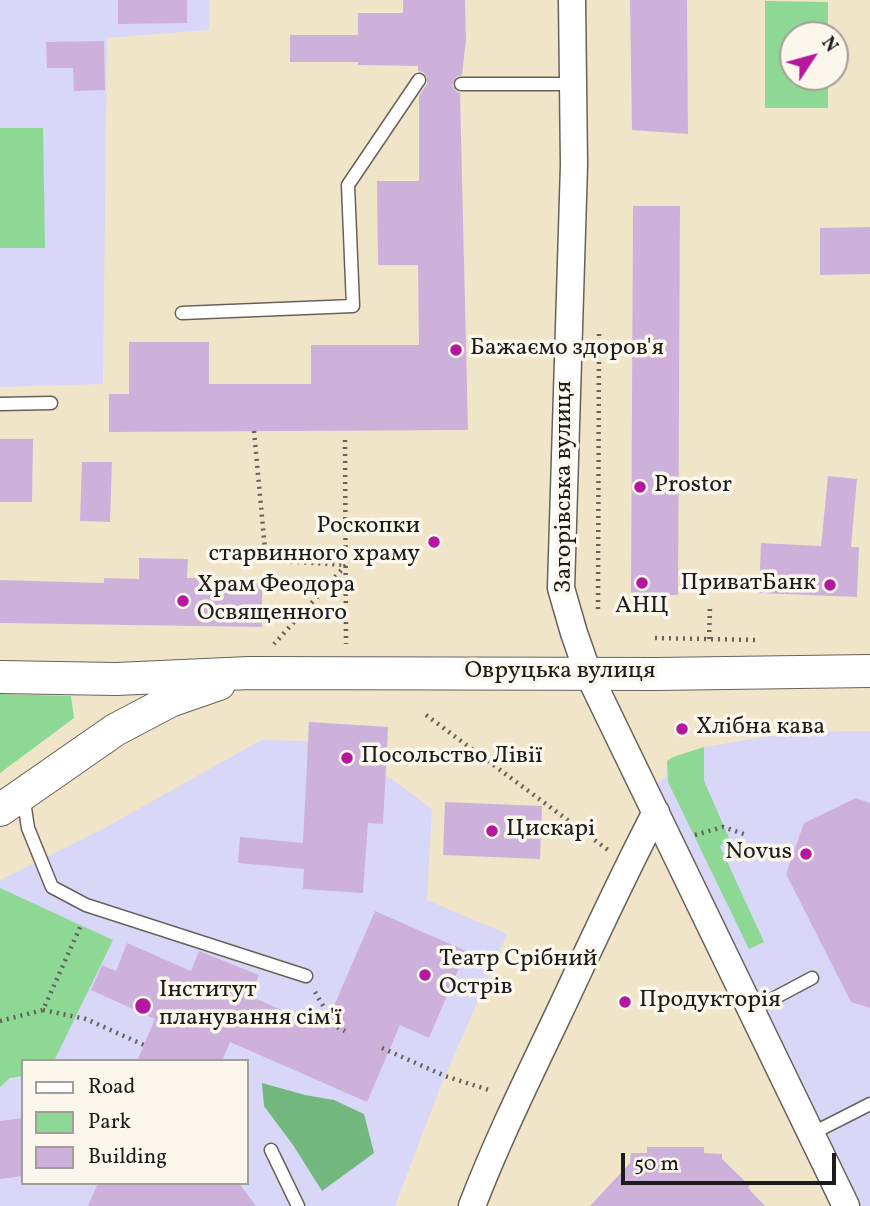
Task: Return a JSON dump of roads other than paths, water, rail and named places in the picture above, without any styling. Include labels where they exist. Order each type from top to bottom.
[{"type":"street","name":"Загорівська вулиця","points":[[572,0],[574,165],[561,587],[588,673],[846,1206]]},
{"type":"street","name":"Овруцька вулиця","points":[[0,677],[116,679],[249,673],[656,674],[870,671]]},
{"type":"street","name":"Овруцька вулиця","points":[[11,801],[115,730],[170,701],[249,673]]},
{"type":"street","points":[[472,1206],[518,1099],[656,813]]},
{"type":"lane","points":[[182,313],[353,306],[348,185],[419,80]]},
{"type":"lane","points":[[461,84],[572,84]]},
{"type":"lane","points":[[0,404],[51,403]]},
{"type":"lane","points":[[11,801],[28,828],[52,887],[86,905],[306,976]]},
{"type":"lane","points":[[752,1010],[812,978]]},
{"type":"lane","points":[[811,1134],[870,1104]]},
{"type":"lane","points":[[271,1150],[298,1206]]},
{"type":"place","name":"Бажаємо здоров'я","points":[[456,350]]},
{"type":"place","name":"Prostor","points":[[640,487]]},
{"type":"place","name":"Роскопки старвинного храму","points":[[434,542]]},
{"type":"place","name":"АНЦ","points":[[642,583]]},
{"type":"place","name":"ПриватБанк","points":[[830,585]]},
{"type":"place","name":"Храм Феодора Освященного","points":[[183,601]]},
{"type":"place","name":"Хлібна кава","points":[[682,729]]},
{"type":"place","name":"Посольство Лівії","points":[[347,758]]},
{"type":"place","name":"Цискарі","points":[[492,831]]},
{"type":"place","name":"Novus","points":[[806,854]]},
{"type":"place","name":"Театр Срібний Острів","points":[[425,975]]},
{"type":"place","name":"Продукторія","points":[[625,1002]]},
{"type":"place","name":"Інститут планування сім'ї","points":[[143,1006]]}]
